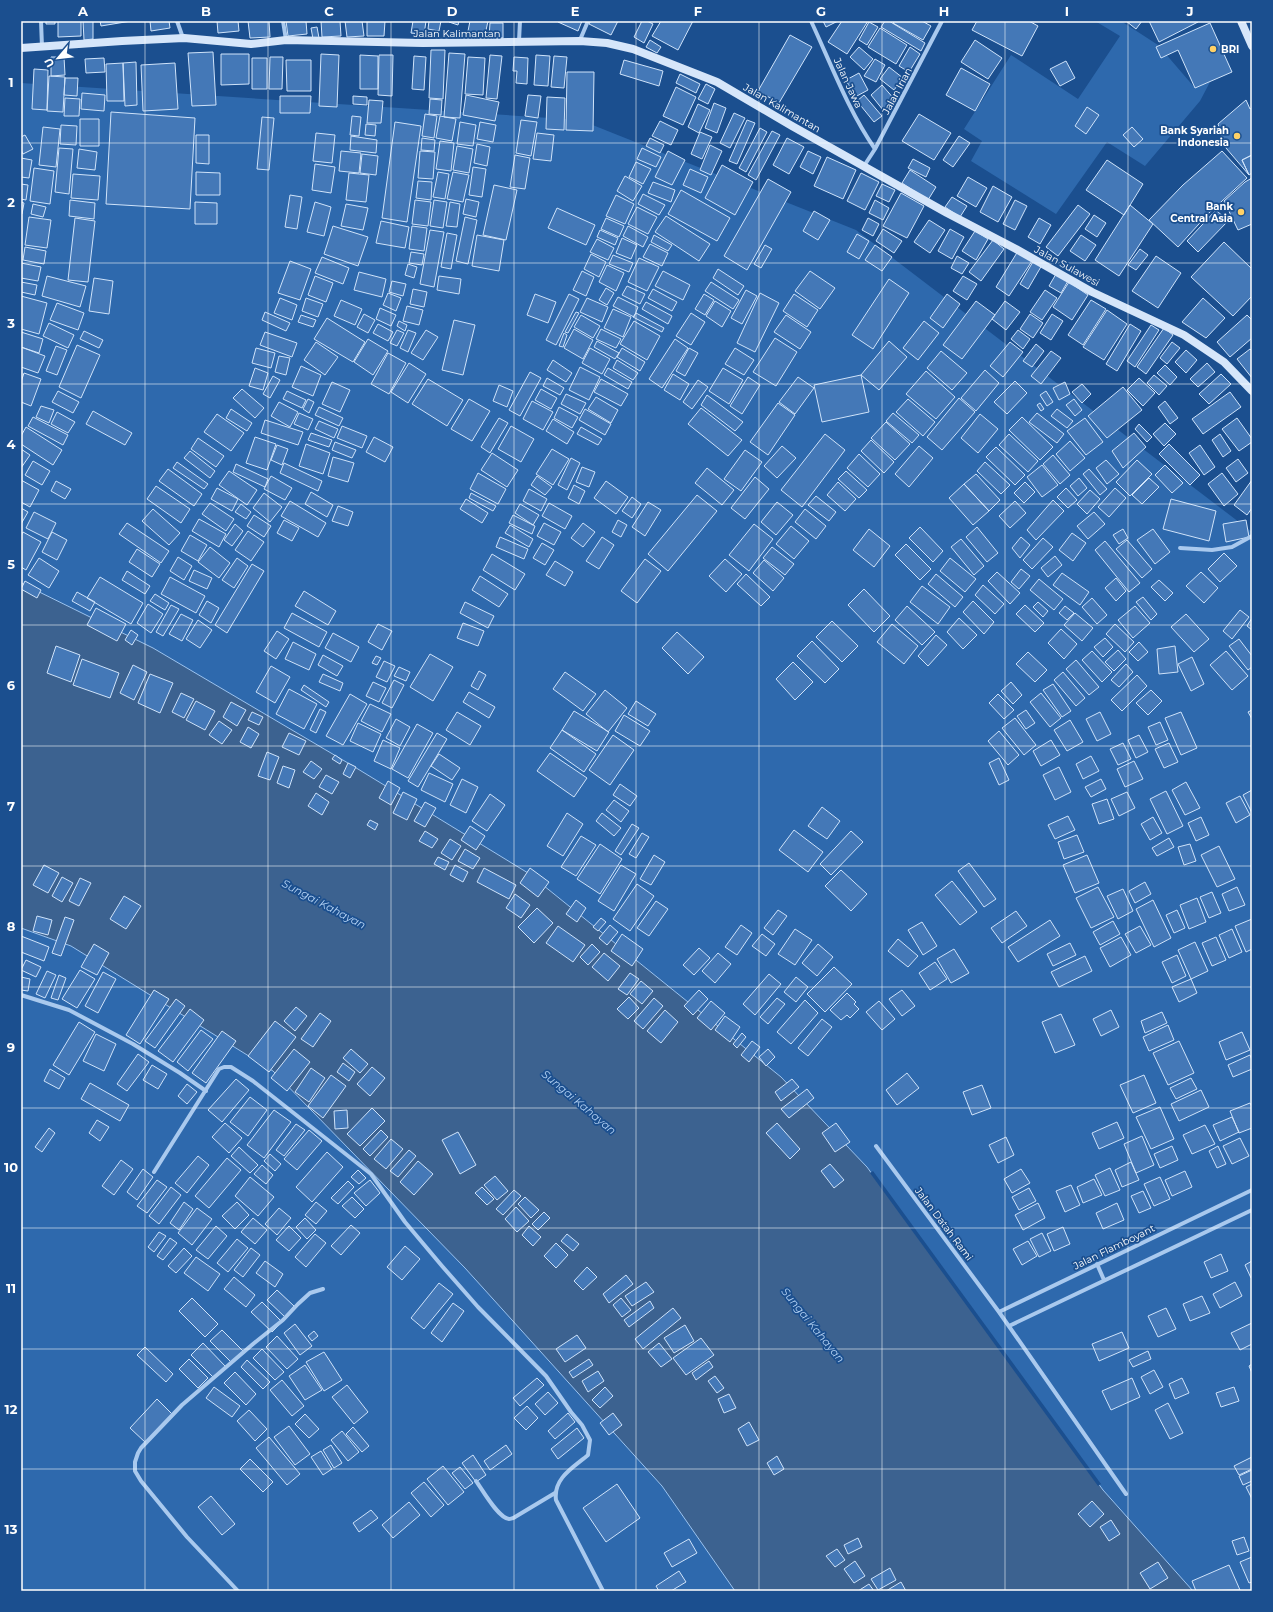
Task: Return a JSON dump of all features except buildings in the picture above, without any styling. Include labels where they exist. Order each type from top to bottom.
[{"type":"street","points":[[41,21],[42,47]]},
{"type":"street","points":[[177,21],[184,38]]},
{"type":"street","points":[[283,21],[286,40]]},
{"type":"street","points":[[519,42],[520,21]]},
{"type":"street","points":[[580,41],[588,21]]},
{"type":"street","name":"Jalan Jawa","points":[[811,21],[848,102],[859,124],[875,149]]},
{"type":"street","name":"Jalan Irian","points":[[864,167],[875,149],[942,21]]},
{"type":"street","points":[[1241,21],[1252,46]]},
{"type":"street","name":"Jalan Kalimantan","points":[[21,48],[184,38],[251,44],[286,40],[408,43],[580,41],[607,43],[633,49],[717,82],[864,167]]},
{"type":"street","name":"Jalan Sulawesi","points":[[864,167],[1092,292],[1184,335],[1224,362],[1252,391]]},
{"type":"street","points":[[1180,548],[1212,550],[1232,547],[1252,536]]},
{"type":"street","points":[[21,995],[69,1010],[133,1044],[180,1073],[206,1092]]},
{"type":"street","points":[[154,1172],[219,1070],[224,1067],[231,1067],[252,1081],[371,1174],[405,1222],[442,1266],[478,1307],[546,1376],[571,1412],[582,1424],[590,1440],[588,1454],[566,1472],[558,1484],[555,1493],[556,1500],[603,1591]]},
{"type":"street","name":"Jalan Datah Rami","points":[[876,1146],[999,1312]]},
{"type":"street","name":"Jalan Flamboyant","points":[[999,1312],[1252,1190]]},
{"type":"street","points":[[1009,1326],[1252,1210]]},
{"type":"street","points":[[1097,1264],[1104,1280]]},
{"type":"street","points":[[238,1591],[187,1537],[141,1481],[135,1471],[135,1462],[141,1448],[182,1405],[283,1320],[310,1293],[323,1289]]},
{"type":"street","points":[[999,1312],[1126,1494]]},
{"type":"street","points":[[476,1481],[498,1512],[503,1517],[509,1519],[515,1517],[555,1493]]},
{"type":"shaded area","points":[[1095,21],[1121,21],[1158,45],[1195,88],[1210,82],[1200,101],[1145,166],[1107,142],[1056,214],[971,161],[982,141],[964,129],[1011,55],[1078,99],[1120,36]]},
{"type":"shaded area","points":[[21,83],[580,120],[856,230],[1252,532],[1252,1591],[1193,1591],[1181,1579],[1103,1490],[867,1167],[781,1077],[528,873],[353,766],[153,648],[21,583]]},
{"type":"shaded area","points":[[21,928],[71,946],[273,1071],[465,1268],[662,1486],[735,1591],[21,1591]]},
{"type":"water","name":"Sungai Kahayan","points":[[21,583],[153,648],[353,766],[528,873],[781,1077],[867,1167],[1103,1490],[1193,1591],[735,1591],[662,1486],[465,1268],[273,1071],[71,946],[21,928]]},
{"type":"pier","points":[[873,1171],[1101,1484],[1098,1486],[870,1173]]},
{"type":"place","name":"BRI","points":[[1213,49]]},
{"type":"place","name":"Bank Syariah Indonesia","points":[[1237,136]]},
{"type":"place","name":"Bank Central Asia","points":[[1241,212]]}]
